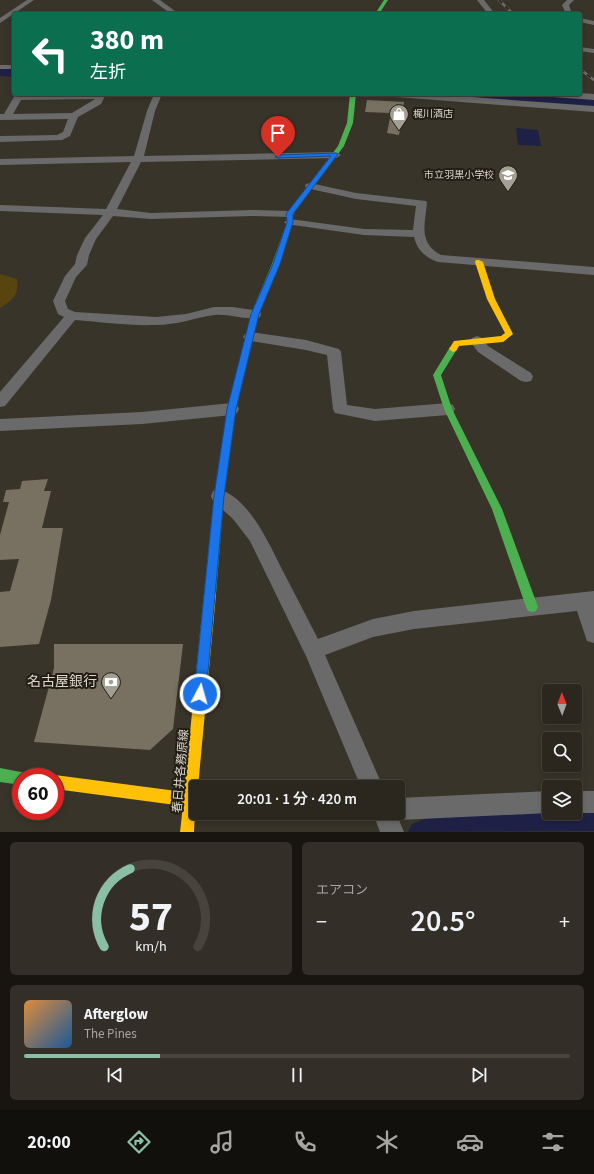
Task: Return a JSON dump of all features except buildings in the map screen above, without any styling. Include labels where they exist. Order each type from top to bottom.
[{"type":"main road","points":[[378,12],[386,0]]},
{"type":"main road","name":"春日井各務原線","points":[[192,780],[219,496],[232,409],[255,314],[276,264],[290,218],[310,186],[341,146],[350,123],[353,96]]},
{"type":"main road","points":[[479,262],[491,299],[508,334],[503,339],[457,343],[437,375],[448,409],[497,509],[532,607]]},
{"type":"main road","points":[[0,775],[12,777]]},
{"type":"main road","points":[[64,783],[189,800]]},
{"type":"main road","name":"春日井各務原線","points":[[187,832],[189,811]]},
{"type":"street","points":[[12,12],[31,0]]},
{"type":"street","points":[[155,0],[173,12]]},
{"type":"street","points":[[480,0],[490,12]]},
{"type":"street","points":[[568,12],[566,5],[571,0]]},
{"type":"street","points":[[0,20],[12,12]]},
{"type":"street","points":[[582,21],[594,24]]},
{"type":"street","points":[[582,49],[594,51]]},
{"type":"street","points":[[0,67],[12,68]]},
{"type":"street","points":[[101,96],[98,102],[74,116],[4,116],[18,97],[101,96]]},
{"type":"street","points":[[157,96],[138,159],[110,212],[100,228],[91,238],[83,255],[81,265],[71,276],[59,301],[63,311],[72,316],[156,321],[186,318],[214,311],[233,311],[255,314]]},
{"type":"street","points":[[452,96],[480,97],[594,109]]},
{"type":"street","points":[[580,96],[594,97]]},
{"type":"street","points":[[0,139],[59,138],[67,134],[74,116]]},
{"type":"street","points":[[17,161],[28,138]]},
{"type":"street","points":[[0,162],[336,154]]},
{"type":"street","points":[[310,186],[356,196],[422,203],[418,234],[420,241],[429,254],[438,258],[594,271]]},
{"type":"street","points":[[0,208],[110,212],[151,216],[252,213],[290,218],[364,232],[418,234]]},
{"type":"street","points":[[0,402],[72,316]]},
{"type":"street","points":[[250,337],[306,345],[334,352],[340,409],[375,415],[448,409]]},
{"type":"street","points":[[477,342],[482,349],[526,377]]},
{"type":"street","points":[[0,425],[142,418],[232,409]]},
{"type":"street","points":[[219,496],[235,508],[246,520],[256,536],[313,650],[369,780]]},
{"type":"street","points":[[313,650],[373,628],[414,620],[589,601],[594,634]]},
{"type":"street","points":[[405,809],[542,802]]},
{"type":"street","points":[[582,802],[594,802]]},
{"type":"street","points":[[387,820],[392,832]]},
{"type":"shaded area","points":[[516,128],[538,130],[541,146],[518,145]]},
{"type":"shaded area","points":[[0,274],[17,279],[17,289],[12,300],[0,308]]},
{"type":"waterway","points":[[0,72],[12,73]]},
{"type":"waterway","points":[[505,96],[594,103]]},
{"type":"waterway","points":[[420,832],[441,825],[594,819]]},
{"type":"railway","points":[[499,0],[511,12]]},
{"type":"railway","points":[[582,71],[594,80]]},
{"type":"traffic: fast","points":[[378,12],[386,0]]},
{"type":"traffic: fast","points":[[210,594],[219,496],[232,409],[255,314],[276,264],[290,222],[290,214],[341,146],[350,123],[353,96]]},
{"type":"traffic: fast","points":[[453,349],[437,375],[448,409],[497,509],[532,607]]},
{"type":"traffic: fast","points":[[0,775],[12,777]]},
{"type":"traffic: slow","points":[[453,349],[457,343],[503,339],[509,334],[491,299],[479,262]]},
{"type":"traffic: slow","points":[[187,832],[210,594]]},
{"type":"traffic: slow","points":[[64,783],[189,800]]},
{"type":"place","name":"梶川酒店","points":[[399,131]]},
{"type":"place","name":"市立羽黒小学校","points":[[508,192]]},
{"type":"place","name":"名古屋銀行","points":[[111,699]]},
{"type":"route","points":[[200,694],[219,496],[232,409],[252,325],[255,314],[276,264],[290,222],[290,214],[292,209],[324,171],[336,154],[278,157]]}]
